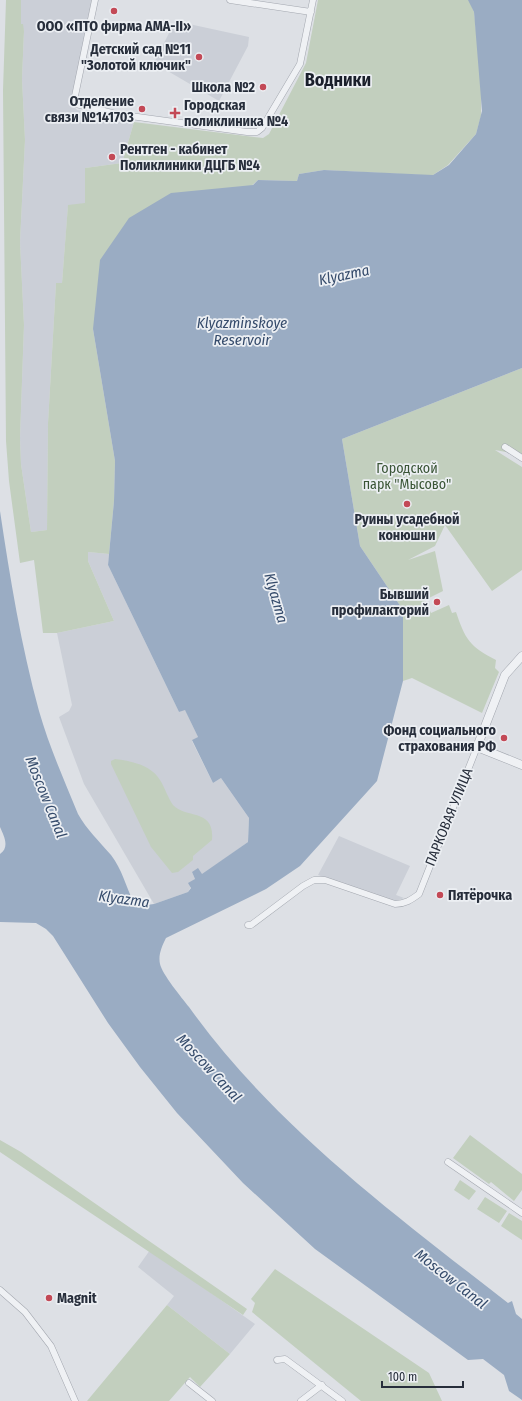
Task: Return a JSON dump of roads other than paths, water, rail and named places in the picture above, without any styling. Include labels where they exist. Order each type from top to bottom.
[{"type":"street","points":[[95,0],[75,96],[76,104],[116,114],[247,132],[257,132],[262,128],[298,68],[313,0]]},
{"type":"street","points":[[230,0],[311,12]]},
{"type":"street","points":[[505,447],[522,458]]},
{"type":"street","name":"ПАРКОВАЯ УЛИЦА","points":[[248,925],[251,925],[314,880],[325,880],[395,904],[404,904],[419,894],[504,675],[522,656]]},
{"type":"street","points":[[477,747],[522,765]]},
{"type":"street","points":[[448,1162],[522,1213]]},
{"type":"street","points":[[0,1290],[25,1312],[51,1346],[75,1401]]},
{"type":"street","points":[[277,1360],[285,1359],[342,1401]]},
{"type":"street","points":[[189,1383],[212,1401]]},
{"type":"street","points":[[301,1401],[322,1385]]},
{"type":"water","name":"Klyazminskoye Reservoir","points":[[468,0],[522,0],[522,368],[342,439],[360,546],[403,610],[403,681],[377,781],[300,866],[266,889],[166,938],[161,951],[160,964],[168,980],[222,1050],[259,1091],[297,1129],[379,1202],[508,1303],[512,1301],[516,1314],[522,1319],[522,1400],[509,1391],[504,1375],[483,1359],[468,1360],[315,1249],[243,1183],[177,1113],[140,1067],[108,1023],[53,936],[46,929],[36,923],[0,922],[0,854],[5,848],[5,841],[0,827],[0,511],[21,636],[39,711],[47,737],[78,814],[89,830],[115,860],[134,903],[139,906],[154,904],[188,892],[191,888],[188,883],[195,879],[192,872],[198,868],[202,874],[248,842],[249,818],[221,778],[213,783],[192,740],[198,737],[185,710],[179,712],[108,565],[114,501],[115,461],[93,329],[100,260],[129,218],[171,193],[253,185],[258,180],[297,181],[299,174],[324,170],[433,175],[449,165],[476,134],[482,111],[474,12]]},
{"type":"place","name":"ООО «ПТО фирма АМА-II»","points":[[114,11]]},
{"type":"place","name":"Детский сад №11 \"Золотой ключик\"","points":[[199,57]]},
{"type":"place","name":"Школа №2","points":[[263,87]]},
{"type":"place","name":"Отделение связи №141703","points":[[142,109]]},
{"type":"place","name":"Городская поликлиника №4","points":[[175,113]]},
{"type":"place","name":"Рентген - кабинет Поликлиники ДЦГБ №4","points":[[112,157]]},
{"type":"place","name":"Руины усадебной конюшни","points":[[407,504]]},
{"type":"place","name":"Бывший профилакторий","points":[[437,602]]},
{"type":"place","name":"Фонд социального страхования РФ","points":[[504,738]]},
{"type":"place","name":"Пятёрочка","points":[[440,895]]},
{"type":"place","name":"Magnit","points":[[49,1298]]},
{"type":"district","name":"Водники","points":[[338,80]]},
{"type":"water label","name":"Klyazma","points":[[344,275]]},
{"type":"water label","name":"Klyazma","points":[[276,598]]},
{"type":"water label","name":"Moscow Canal","points":[[46,797]]},
{"type":"water label","name":"Klyazma","points":[[124,899]]},
{"type":"water label","name":"Moscow Canal","points":[[209,1068]]},
{"type":"water label","name":"Moscow Canal","points":[[451,1279]]},
{"type":"park label","name":"Городской парк \"Мысово\"","points":[[407,476]]}]
